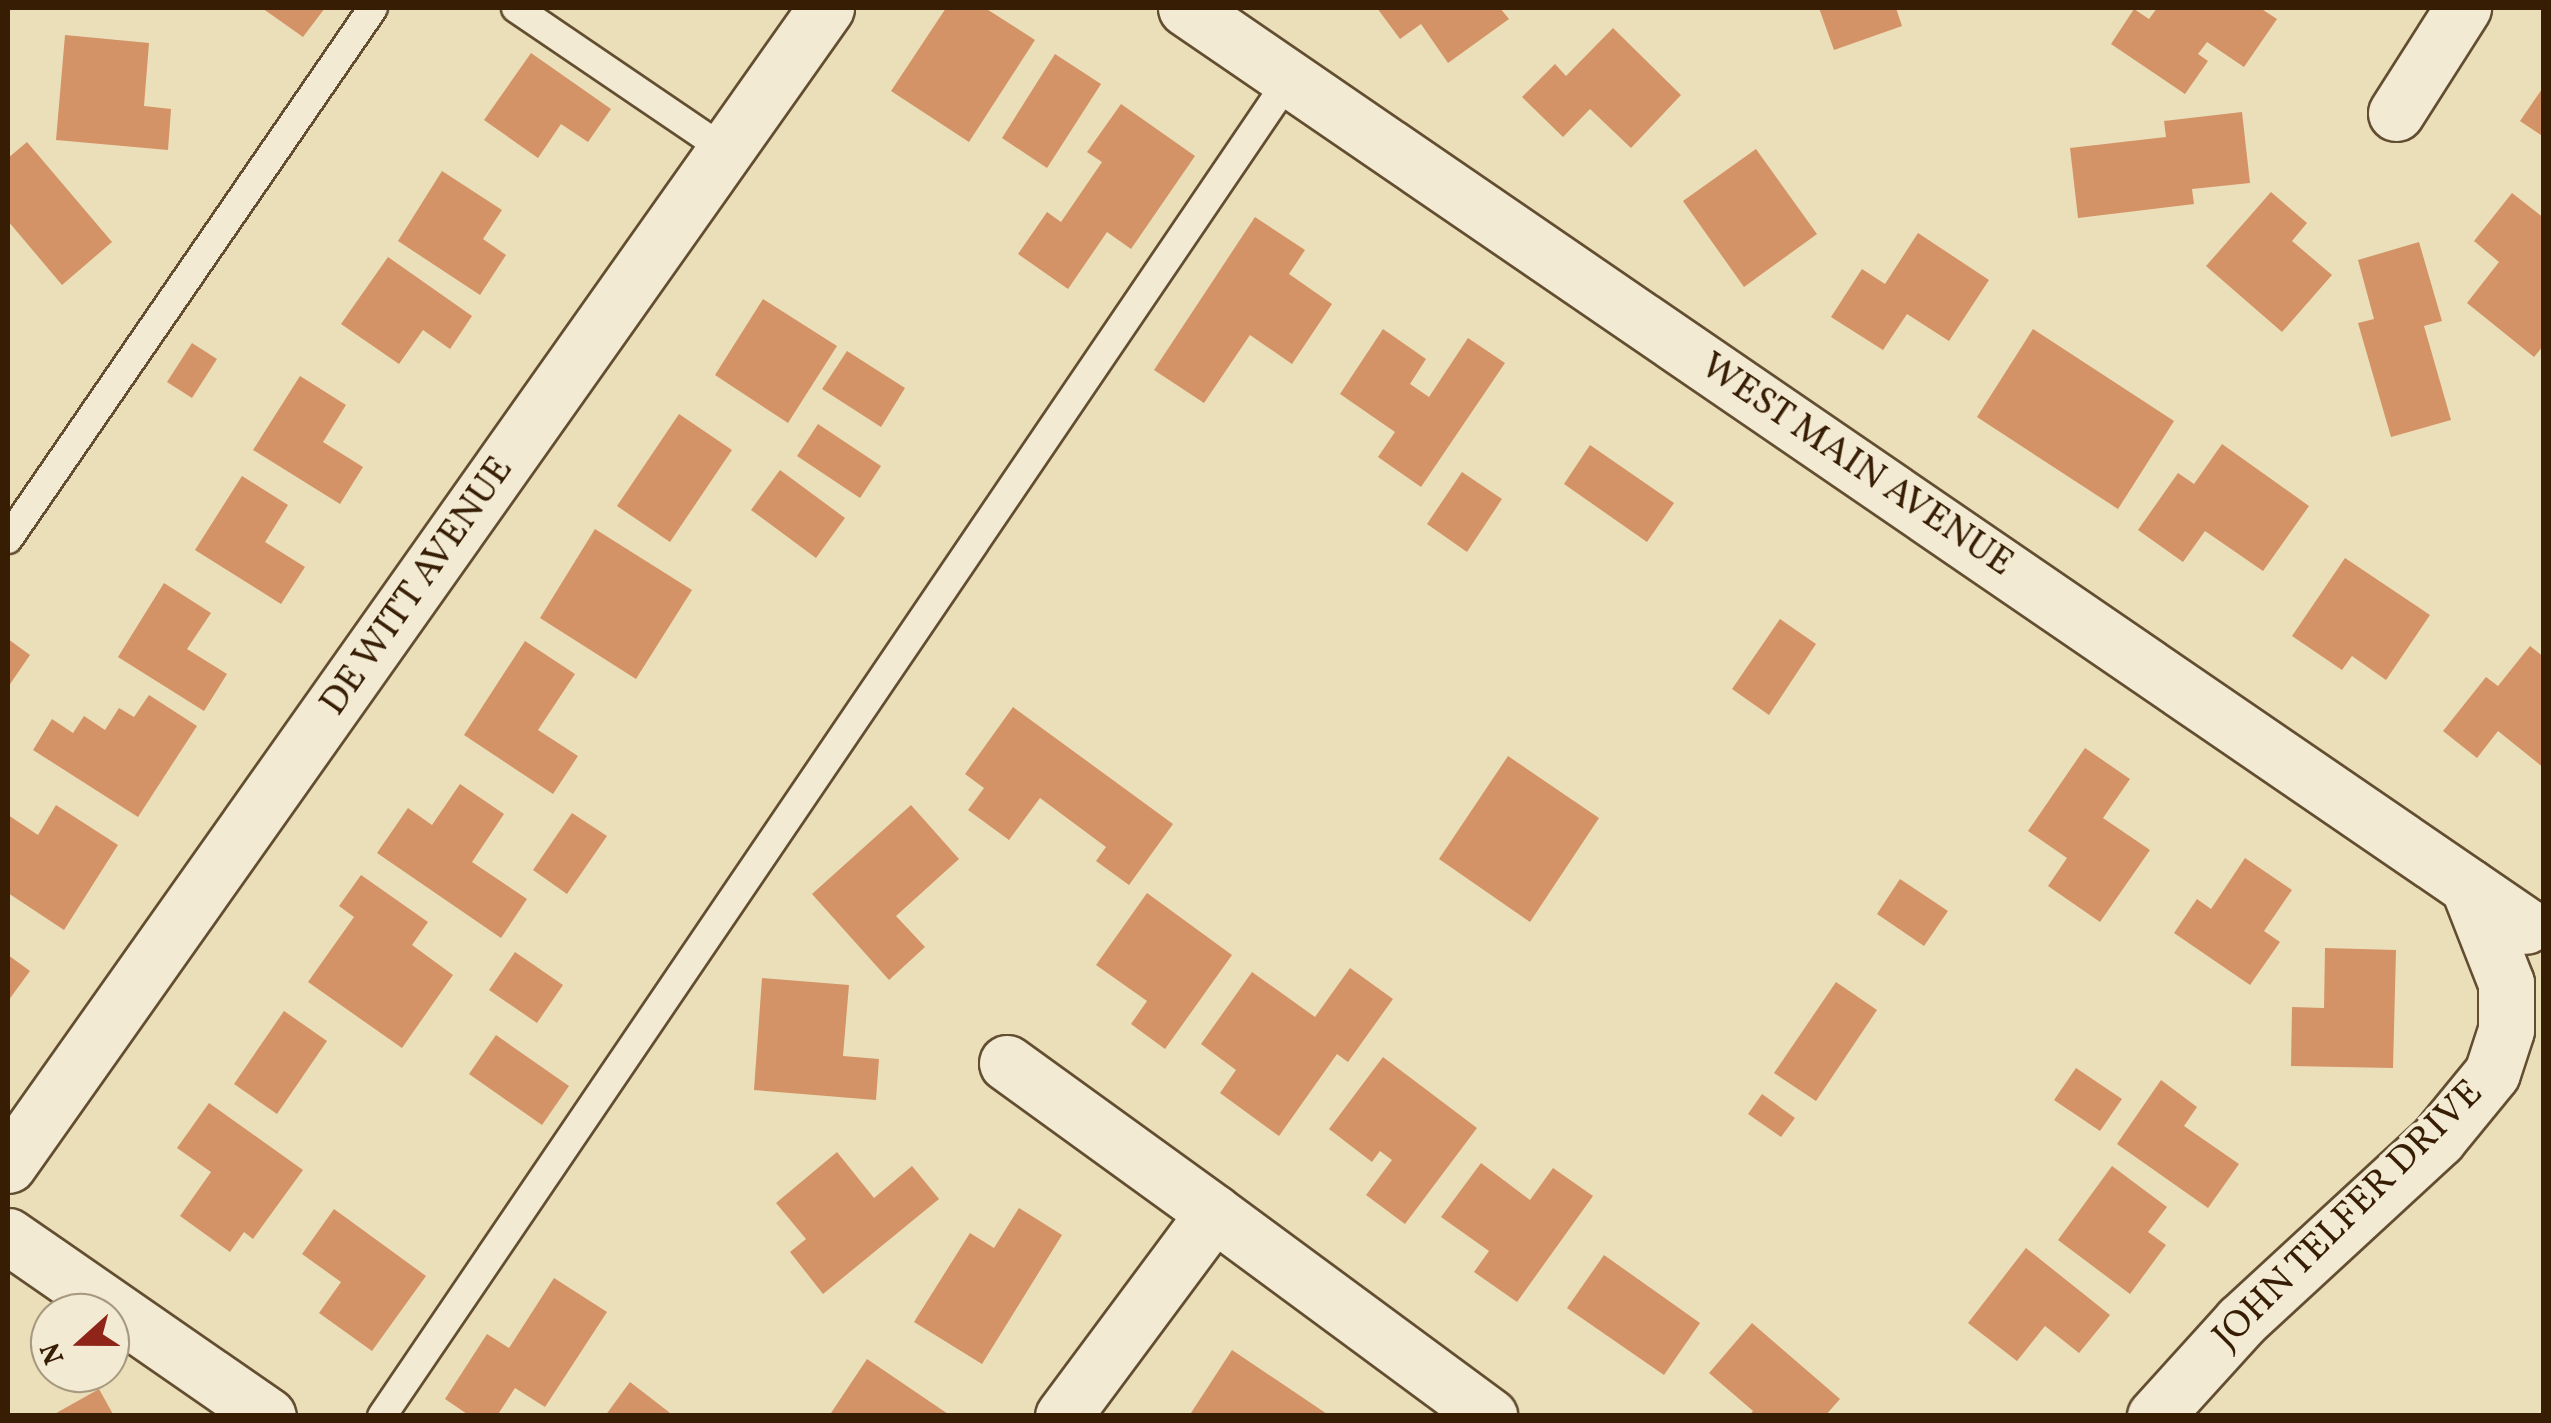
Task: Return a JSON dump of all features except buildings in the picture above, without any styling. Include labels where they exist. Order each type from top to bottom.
[{"type":"street","name":"DE WITT AVENUE","points":[[8,1165],[728,152],[826,8]]},
{"type":"street","name":"WEST MAIN AVENUE","points":[[1186,8],[2526,926]]},
{"type":"street","points":[[2396,112],[2464,8]]},
{"type":"street","name":"JOHN TELFER DRIVE","points":[[2154,1416],[2241,1321],[2438,1139],[2492,1074],[2506,1030],[2506,983],[2468,886]]},
{"type":"street","points":[[1007,1063],[1489,1416]]},
{"type":"street","points":[[1063,1416],[1214,1213]]},
{"type":"street","points":[[8,1236],[268,1416]]},
{"type":"lane","points":[[8,538],[373,8]]},
{"type":"lane","points":[[516,8],[728,152]]},
{"type":"lane","points":[[382,1416],[1290,78]]}]
